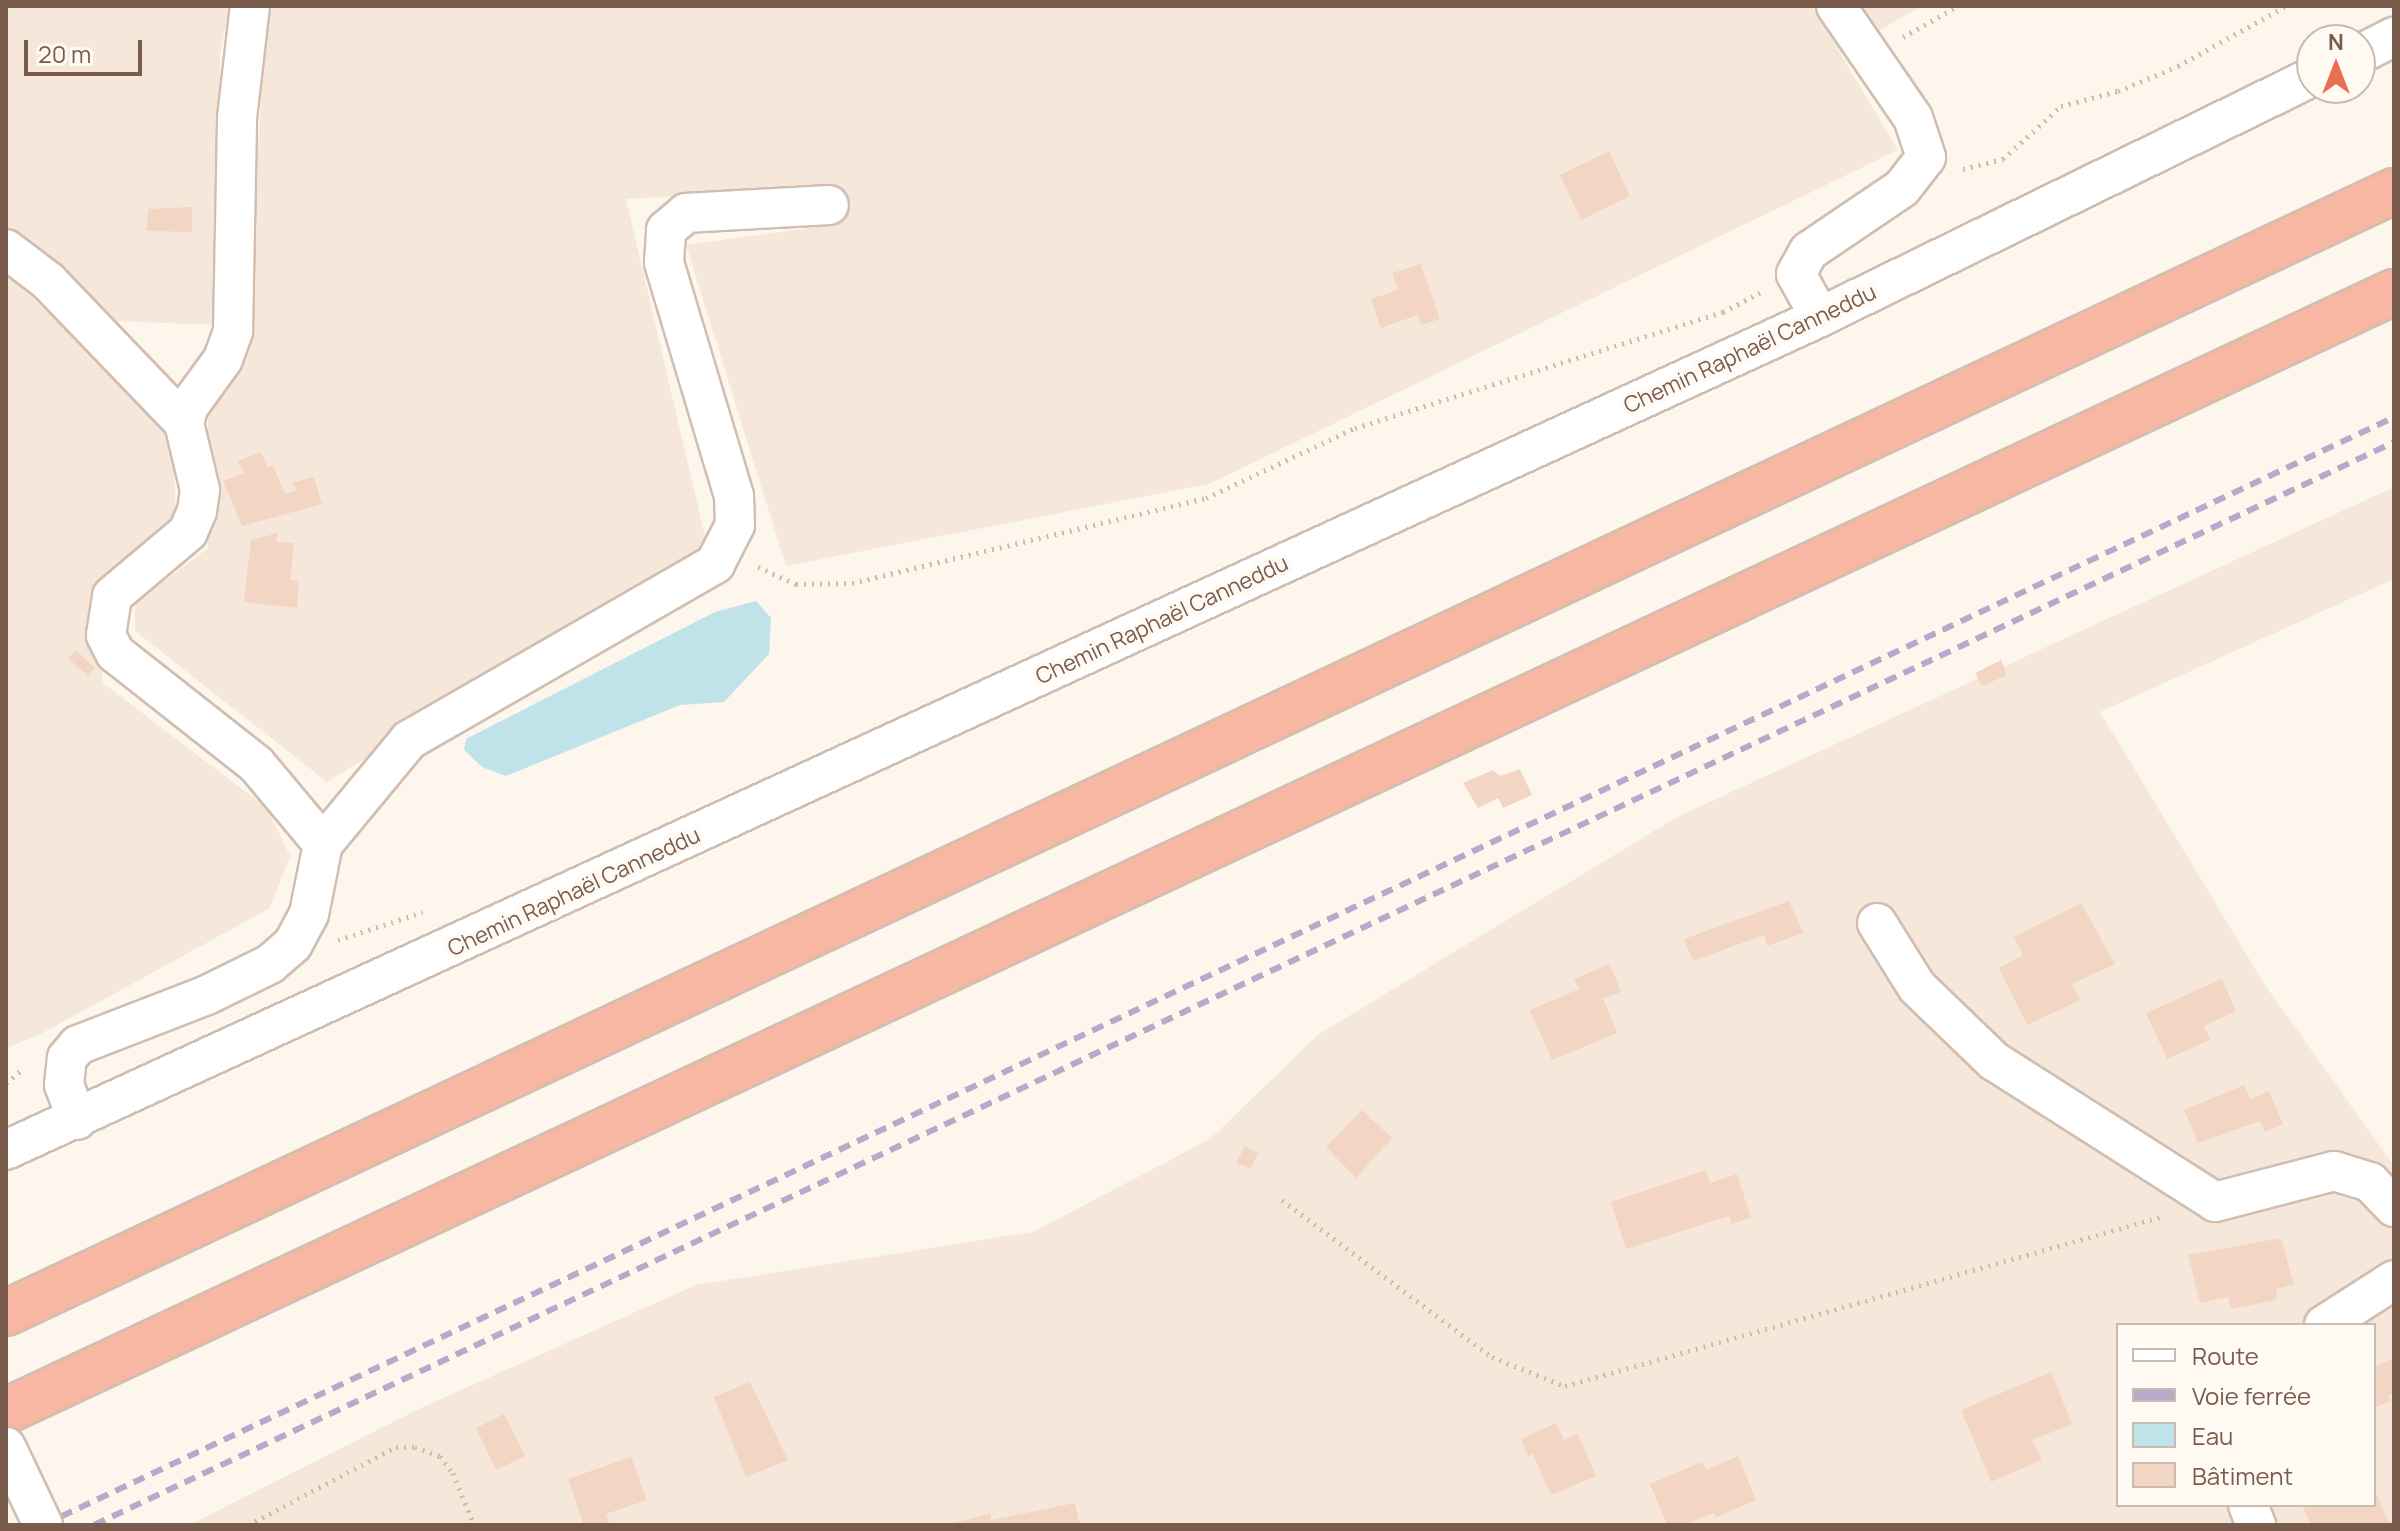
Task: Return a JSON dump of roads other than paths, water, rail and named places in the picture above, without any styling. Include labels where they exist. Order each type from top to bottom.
[{"type":"highway","points":[[6,1313],[2394,191]]},
{"type":"highway","points":[[6,1411],[2394,292]]},
{"type":"street","points":[[250,6],[237,118],[233,331],[223,359],[189,406],[184,423],[200,490],[197,511],[188,532],[112,596],[106,635],[115,653],[256,764],[323,844]]},
{"type":"street","points":[[1820,317],[1796,274],[1809,251],[1918,173],[1926,157],[1913,118],[1836,6]]},
{"type":"street","points":[[2376,46],[2394,37]]},
{"type":"street","name":"Chemin Raphaël Canneddu","points":[[6,1150],[1820,317],[2296,85]]},
{"type":"street","points":[[77,1120],[64,1085],[67,1058],[78,1045],[207,995],[270,964],[293,944],[309,914],[323,844],[409,740],[698,578],[725,551],[735,525],[734,496],[661,245],[666,230],[686,213],[829,205]]},
{"type":"street","points":[[6,249],[48,281],[184,423]]},
{"type":"street","points":[[1877,923],[1917,987],[1994,1061],[2215,1202],[2334,1171],[2370,1182],[2394,1207]]},
{"type":"street","points":[[2327,1323],[2394,1280]]},
{"type":"street","points":[[6,1447],[43,1525]]},
{"type":"water","points":[[756,601],[771,618],[769,654],[724,702],[680,705],[506,776],[482,767],[464,750],[466,739],[715,612]]},
{"type":"railway","points":[[43,1525],[2394,417]]},
{"type":"railway","points":[[94,1525],[2394,442]]}]
